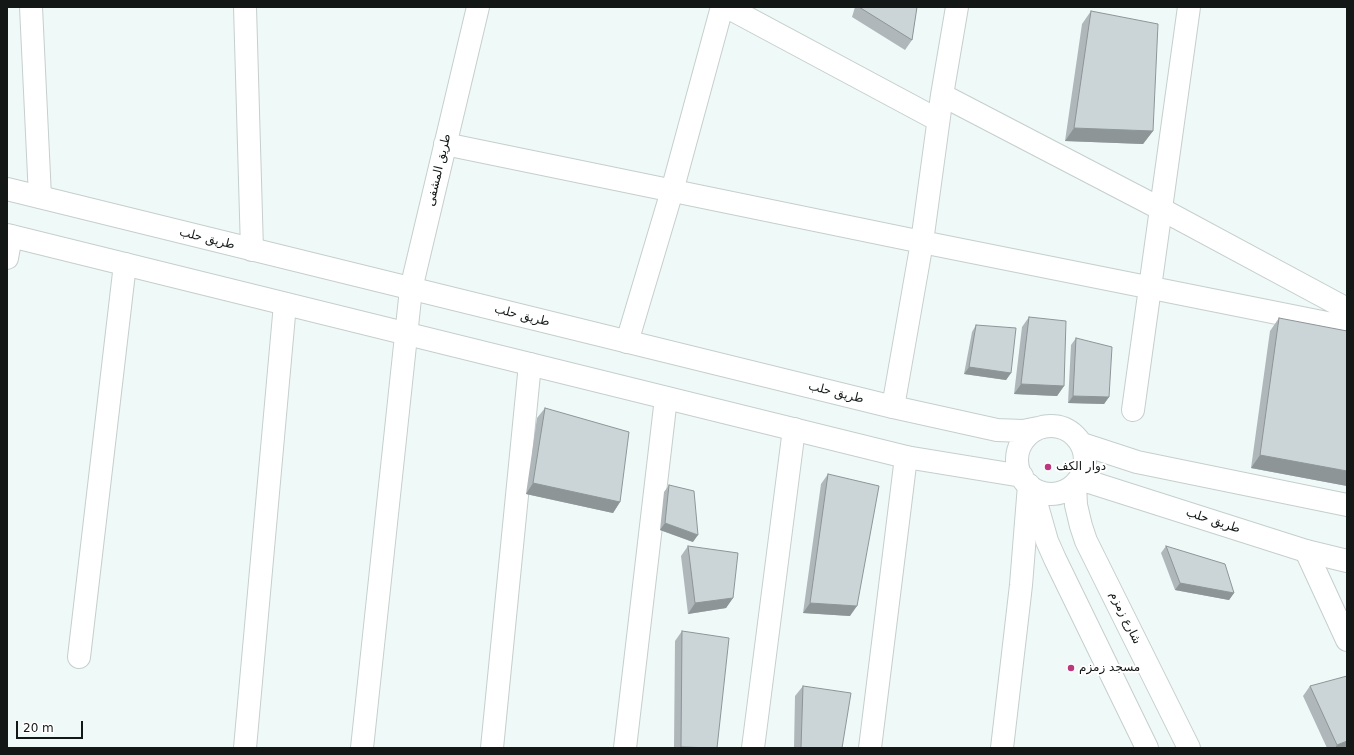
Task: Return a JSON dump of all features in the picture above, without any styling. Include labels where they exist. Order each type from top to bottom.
[{"type":"street","points":[[31,7],[40,198]]},
{"type":"street","points":[[246,7],[252,250]]},
{"type":"street","name":"طريق المشفى","points":[[362,748],[411,289],[478,7]]},
{"type":"street","points":[[626,342],[672,191],[722,7]]},
{"type":"street","points":[[727,7],[938,120]]},
{"type":"street","points":[[893,407],[922,242],[938,120],[957,7]]},
{"type":"street","points":[[1133,410],[1189,7]]},
{"type":"street","points":[[942,95],[1161,209],[1347,309]]},
{"type":"street","points":[[445,144],[922,242],[1347,327]]},
{"type":"street","name":"طريق حلب","points":[[7,189],[893,407],[997,430],[1023,430],[1038,428]]},
{"type":"street","points":[[7,258],[9,236],[906,457],[1027,483],[1043,493],[1054,494],[1066,491],[1078,481],[1085,462],[1085,453],[1082,444],[1077,437],[1063,428],[1046,426],[1038,428],[1030,433],[1023,440],[1019,448],[1017,458],[1018,467],[1027,483],[1055,559],[1146,748]]},
{"type":"street","points":[[79,657],[126,264]]},
{"type":"street","points":[[245,748],[285,304]]},
{"type":"street","points":[[492,748],[530,364]]},
{"type":"street","points":[[625,748],[666,398]]},
{"type":"street","points":[[753,748],[794,429]]},
{"type":"street","points":[[1082,444],[1137,462],[1347,505]]},
{"type":"street","points":[[870,748],[906,457]]},
{"type":"street","name":"طريق حلب","points":[[1078,481],[1306,551],[1347,561]]},
{"type":"street","name":"شارع زمزم","points":[[1078,481],[1076,505],[1086,541],[1189,748]]},
{"type":"street","points":[[1002,748],[1021,585],[1027,483]]},
{"type":"street","points":[[1306,551],[1347,640]]},
{"type":"building","points":[[859,7],[917,7],[912,40]]},
{"type":"building","points":[[1091,11],[1158,24],[1153,131],[1074,128]]},
{"type":"building","points":[[1029,317],[1066,321],[1064,386],[1021,384]]},
{"type":"building","points":[[1279,318],[1347,331],[1347,471],[1260,455]]},
{"type":"building","points":[[976,325],[1016,328],[1011,373],[969,367]]},
{"type":"building","points":[[1076,338],[1112,347],[1109,397],[1073,396]]},
{"type":"building","points":[[545,408],[629,432],[620,502],[533,483]]},
{"type":"building","points":[[828,474],[879,486],[857,606],[810,603]]},
{"type":"building","points":[[669,485],[694,491],[698,535],[665,523]]},
{"type":"building","points":[[688,546],[738,553],[733,598],[695,603]]},
{"type":"building","points":[[1166,546],[1225,564],[1234,593],[1180,583]]},
{"type":"building","points":[[682,631],[729,638],[717,748],[681,747]]},
{"type":"building","points":[[1347,676],[1347,741],[1337,745],[1310,686]]},
{"type":"building","points":[[803,686],[851,693],[842,748],[801,748]]},
{"type":"place","name":"دوار الكف","points":[[1048,467]]},
{"type":"place","name":"مسجد زمزم","points":[[1071,668]]}]
